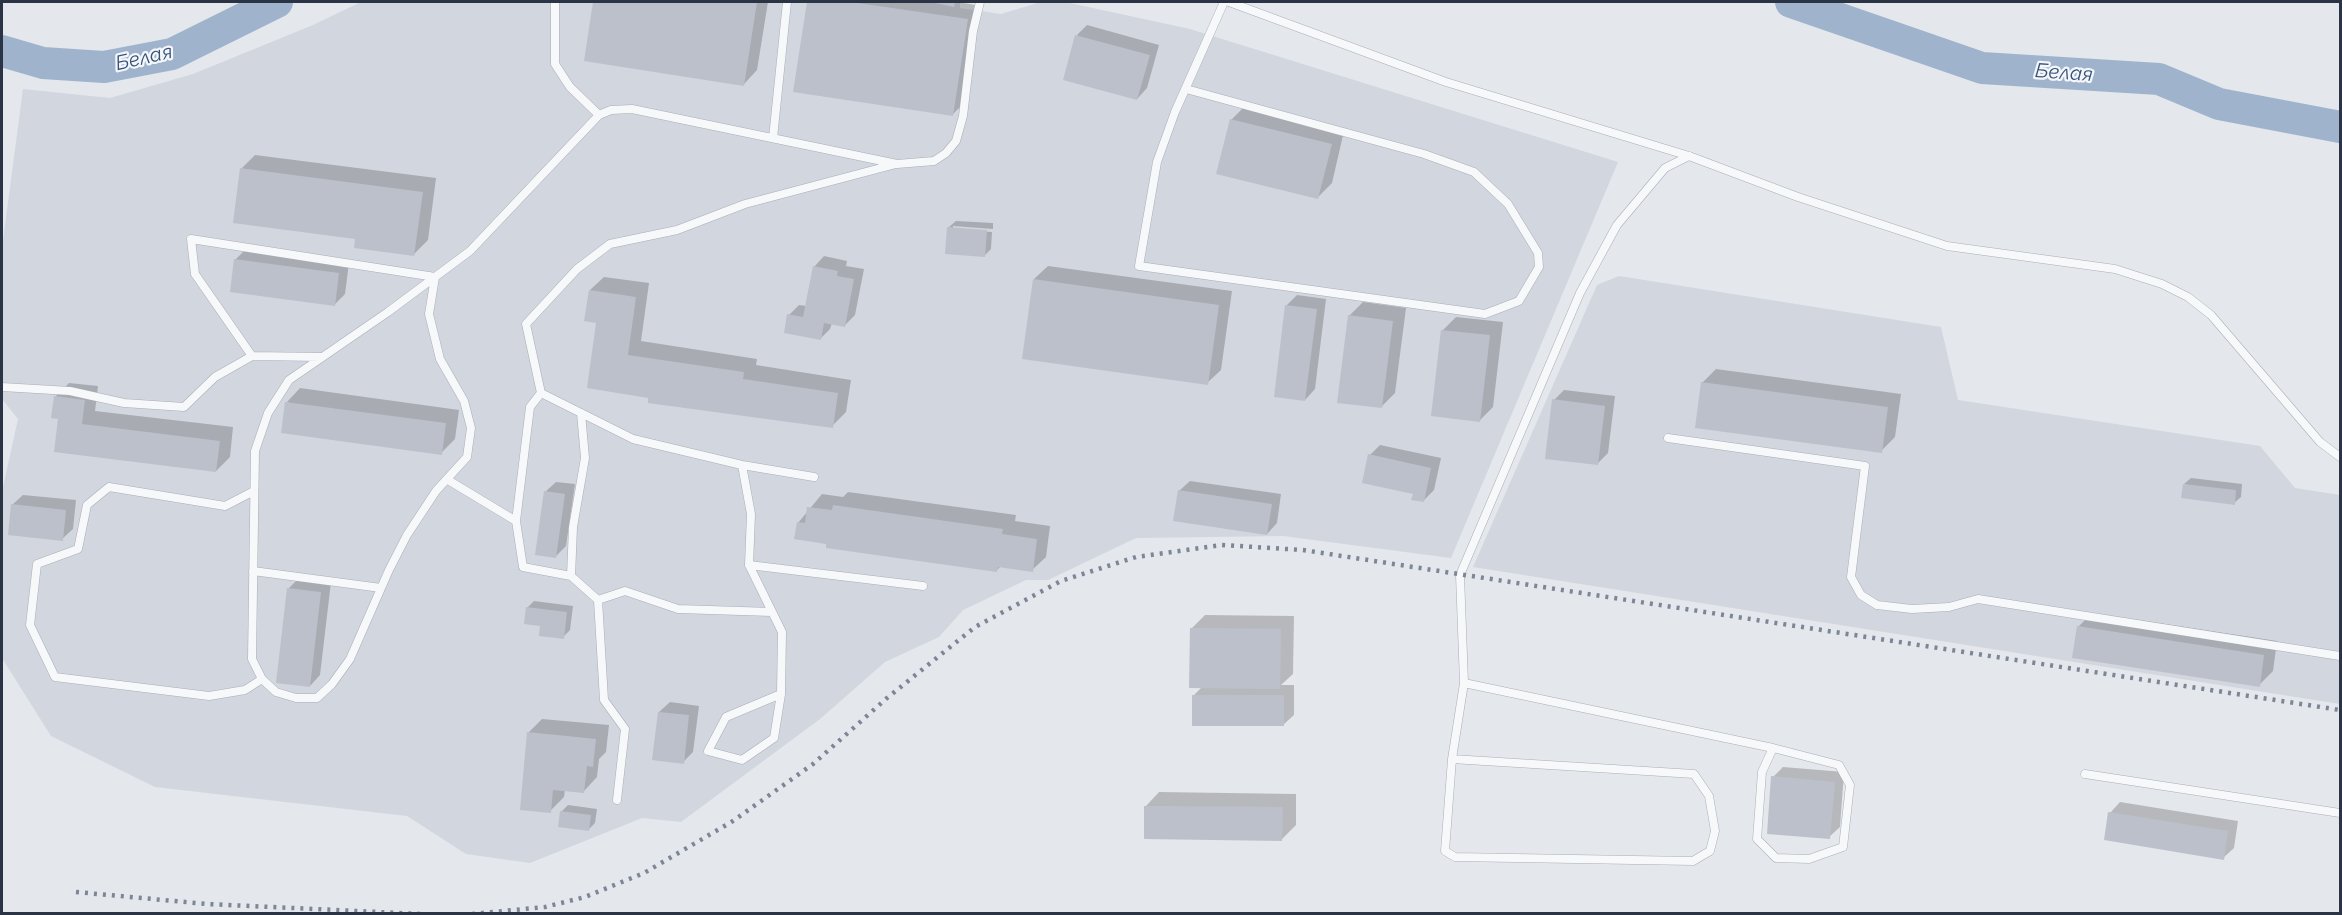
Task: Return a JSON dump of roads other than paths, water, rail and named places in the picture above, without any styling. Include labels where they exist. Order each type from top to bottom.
[{"type":"lane","points":[[555,2],[555,64],[570,87],[599,115]]},
{"type":"lane","points":[[773,138],[787,2]]},
{"type":"lane","points":[[541,393],[526,324],[577,268],[610,244],[677,230],[745,204],[897,164],[934,161],[946,153],[956,141],[963,116],[973,31],[980,2]]},
{"type":"lane","points":[[1186,89],[1425,154],[1474,172],[1508,204],[1538,253],[1539,267],[1519,301],[1485,314],[1139,266],[1157,162],[1186,89],[1224,2]]},
{"type":"lane","points":[[1229,2],[1446,82],[1689,156],[1798,197],[1947,246],[2115,268],[2162,284],[2188,297],[2211,315],[2320,442],[2340,456]]},
{"type":"lane","points":[[435,277],[429,314],[440,359],[464,401],[471,428],[467,457],[436,491],[407,535],[350,658],[332,684],[317,698],[296,698],[276,692],[262,679],[252,659],[255,451],[268,413],[289,380],[470,251],[599,115],[611,110],[632,109],[897,164]]},
{"type":"lane","points":[[1452,759],[1694,774],[1709,796],[1715,831],[1710,851],[1693,861],[1455,857],[1445,851],[1452,759],[1464,683],[1460,575],[1500,476],[1580,293],[1617,225],[1665,168],[1689,156]]},
{"type":"lane","points":[[252,356],[195,274],[191,239],[435,277]]},
{"type":"lane","points":[[2,387],[70,391],[124,403],[184,407],[215,377],[252,356],[322,357]]},
{"type":"lane","points":[[541,393],[633,439],[742,465],[814,477]]},
{"type":"lane","points":[[541,393],[530,407],[516,521],[523,567],[571,576],[598,600],[604,700],[625,729],[616,800]]},
{"type":"lane","points":[[571,576],[573,527],[585,458],[581,413]]},
{"type":"lane","points":[[1668,438],[1865,466],[1851,577],[1861,595],[1877,605],[1912,609],[1949,607],[1978,599],[2340,656]]},
{"type":"lane","points":[[742,465],[751,514],[749,566],[782,632],[781,694],[774,738],[742,760],[708,751],[726,717],[781,694]]},
{"type":"lane","points":[[448,480],[516,521]]},
{"type":"lane","points":[[254,491],[225,506],[109,487],[87,505],[78,549],[37,564],[30,625],[55,677],[208,696],[245,690],[262,679]]},
{"type":"lane","points":[[749,566],[923,586]]},
{"type":"lane","points":[[253,571],[381,588]]},
{"type":"lane","points":[[598,600],[625,591],[678,609],[772,612]]},
{"type":"lane","points":[[1464,683],[1773,748],[1839,765],[1850,785],[1843,846],[1809,859],[1776,858],[1757,839],[1762,772],[1773,748]]},
{"type":"lane","points":[[2085,774],[2340,813]]},
{"type":"waterway","name":"Белая","points":[[2,51],[43,63],[104,67],[172,54],[277,2]]},
{"type":"waterway","name":"Белая","points":[[1791,2],[1982,68],[2159,79],[2219,104],[2340,127]]},
{"type":"railway","points":[[472,914],[545,907],[585,897],[644,873],[733,821],[813,764],[887,698],[975,627],[1061,581],[1136,557],[1222,545],[1303,550],[2340,710]]},
{"type":"railway","points":[[76,892],[207,904],[421,914]]}]
